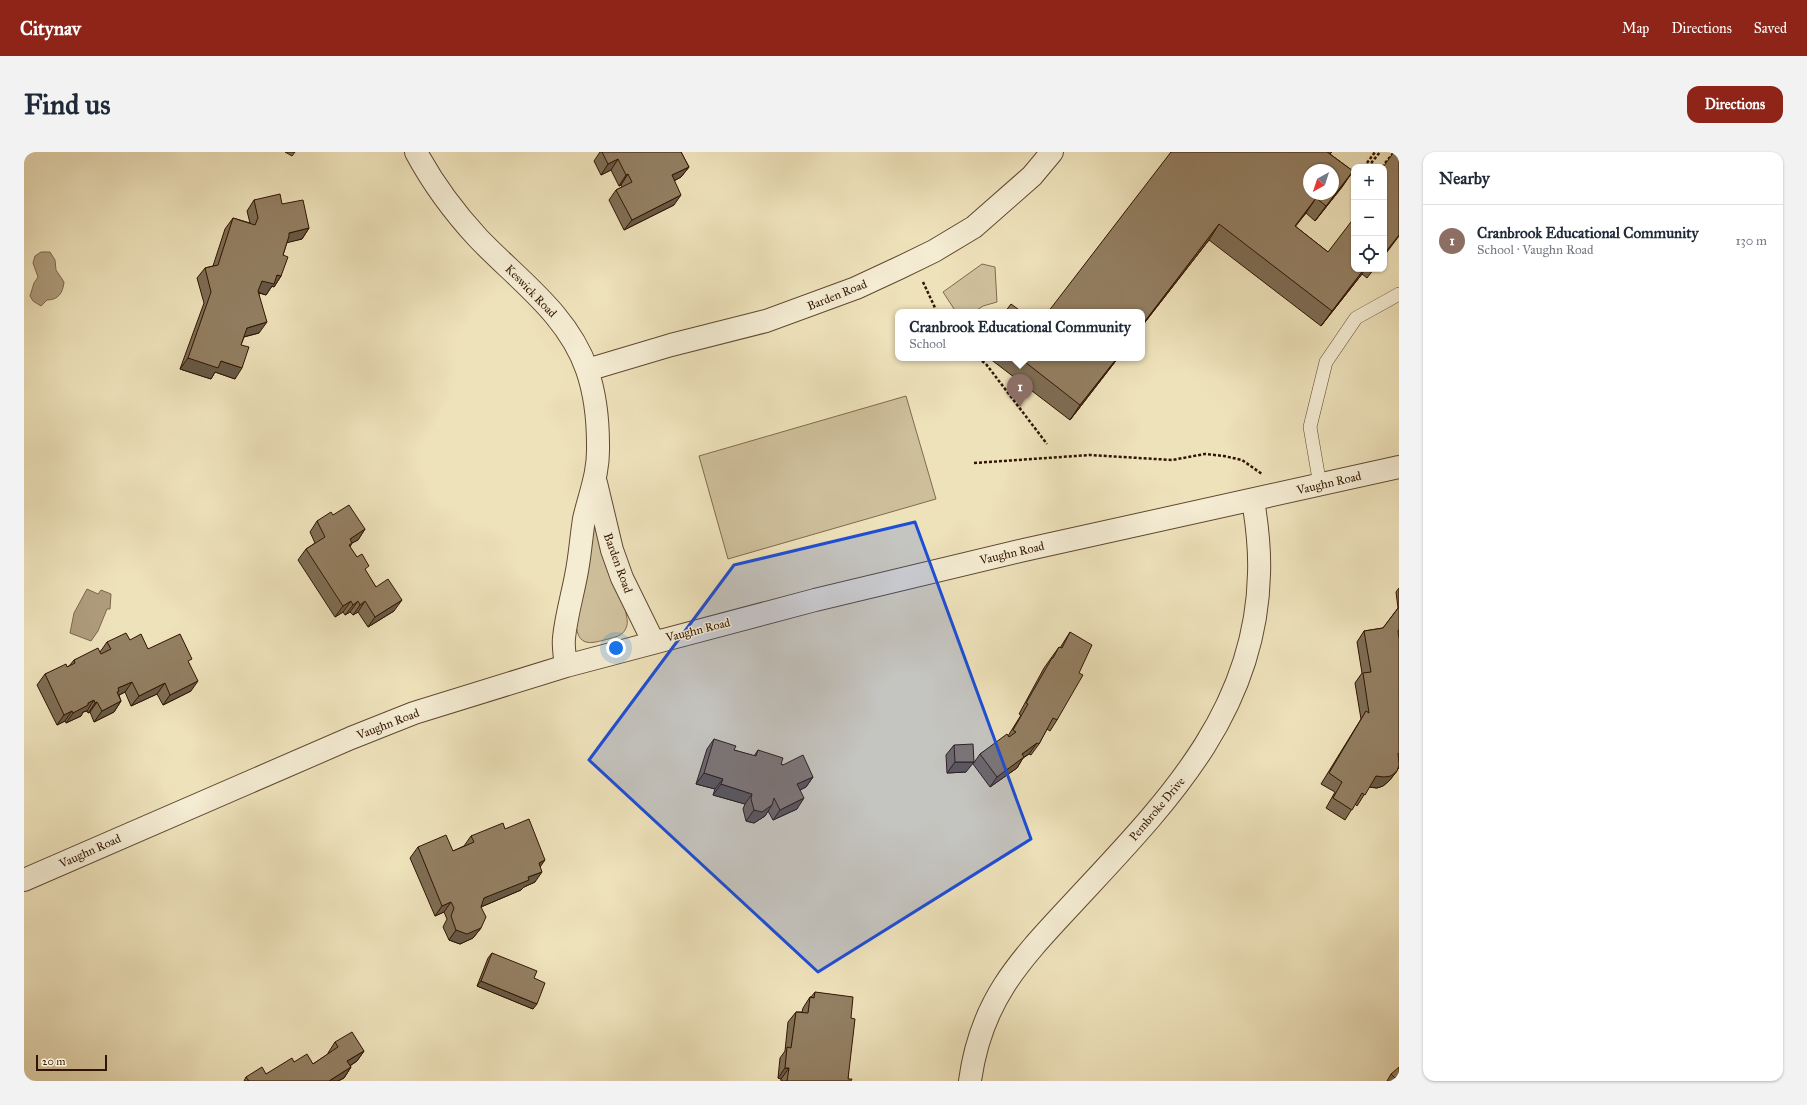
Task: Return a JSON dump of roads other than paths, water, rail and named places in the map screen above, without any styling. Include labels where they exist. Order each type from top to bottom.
[{"type":"street","name":"Keswick Road","points":[[416,152],[442,192],[464,221],[505,265],[537,294],[558,318],[574,344],[587,370],[595,405],[598,446],[596,480],[584,518],[576,576],[568,613],[564,639],[566,666]]},
{"type":"street","name":"Barden Road","points":[[587,370],[671,345],[766,321],[856,288],[913,262],[974,227],[1032,176],[1052,152]]},
{"type":"street","name":"Vaughn Road","points":[[24,880],[365,733],[454,700],[566,666],[807,602],[1017,552],[1399,467]]},
{"type":"street","name":"Barden Road","points":[[596,480],[612,550],[622,578],[653,642]]},
{"type":"street","name":"Pembroke Drive","points":[[970,1081],[973,1060],[981,1030],[993,1002],[1004,983],[1034,946],[1114,859],[1177,785],[1204,749],[1224,713],[1242,673],[1252,637],[1257,607],[1259,574],[1258,538],[1253,500]]},
{"type":"lane","points":[[1320,485],[1310,427],[1326,362],[1356,318],[1399,294]]},
{"type":"place","name":"Cranbrook Educational Community","points":[[1020,407]]}]
